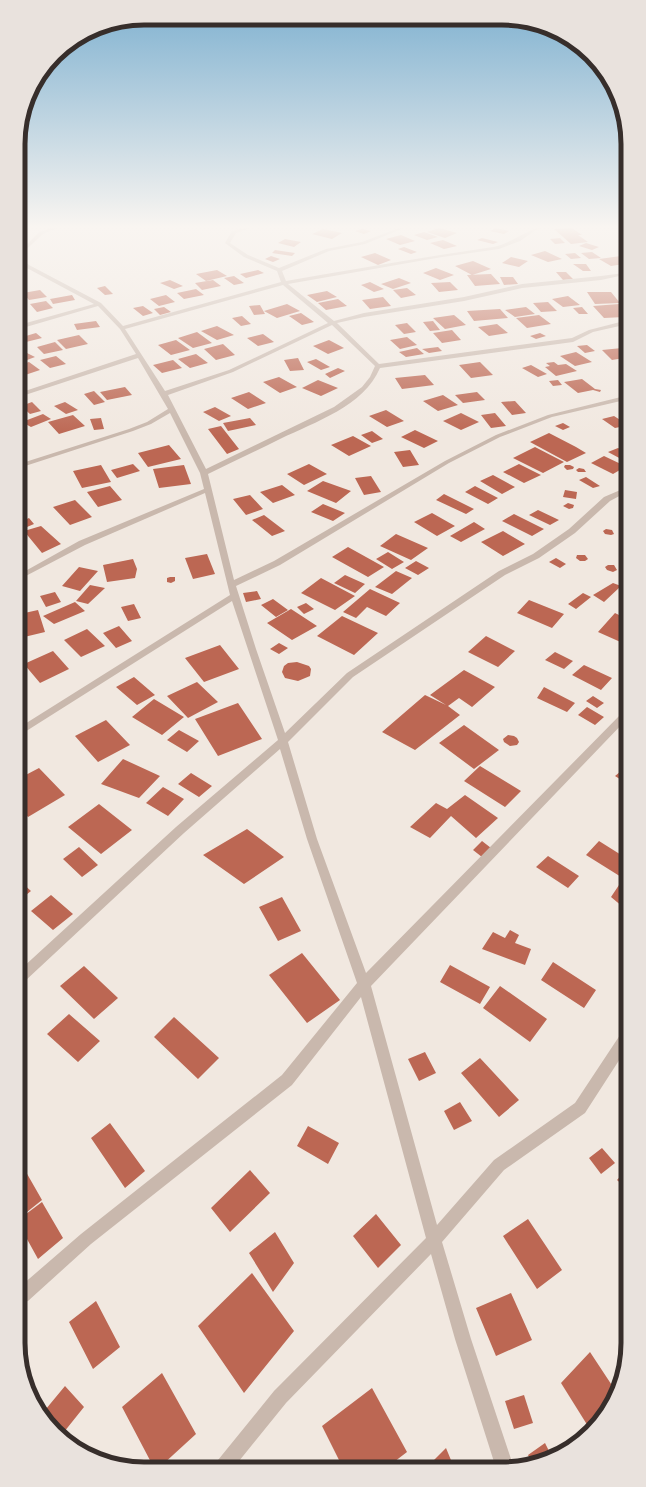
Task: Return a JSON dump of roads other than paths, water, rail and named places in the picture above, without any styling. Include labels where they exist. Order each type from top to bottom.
[{"type":"street","points":[[88,297],[99,304],[122,328],[140,355],[164,394],[204,473],[233,590],[251,649],[283,741],[312,839],[364,984],[434,1240],[463,1339],[503,1462]]},
{"type":"street","points":[[122,328],[232,297]]},
{"type":"street","points":[[301,297],[332,323],[378,366],[573,340],[591,331],[621,324]]},
{"type":"street","points":[[164,394],[231,371],[332,323],[364,315],[471,297]]},
{"type":"street","points":[[25,325],[99,304]]},
{"type":"street","points":[[25,393],[83,376],[140,355]]},
{"type":"street","points":[[204,473],[317,420],[347,401],[367,385],[376,373],[378,366]]},
{"type":"street","points":[[25,729],[233,590],[446,462],[498,436],[550,416],[621,399]]},
{"type":"street","points":[[25,464],[131,430],[149,423],[172,409]]},
{"type":"street","points":[[25,574],[82,543],[124,524],[152,514],[208,490]]},
{"type":"street","points":[[25,972],[180,830],[283,741],[350,675],[502,573],[536,556],[572,530],[607,499],[621,492]]},
{"type":"street","points":[[25,1292],[86,1239],[286,1080],[364,984],[492,854],[621,719]]},
{"type":"street","points":[[227,1462],[280,1397],[434,1240],[499,1165],[580,1108],[621,1045]]}]
